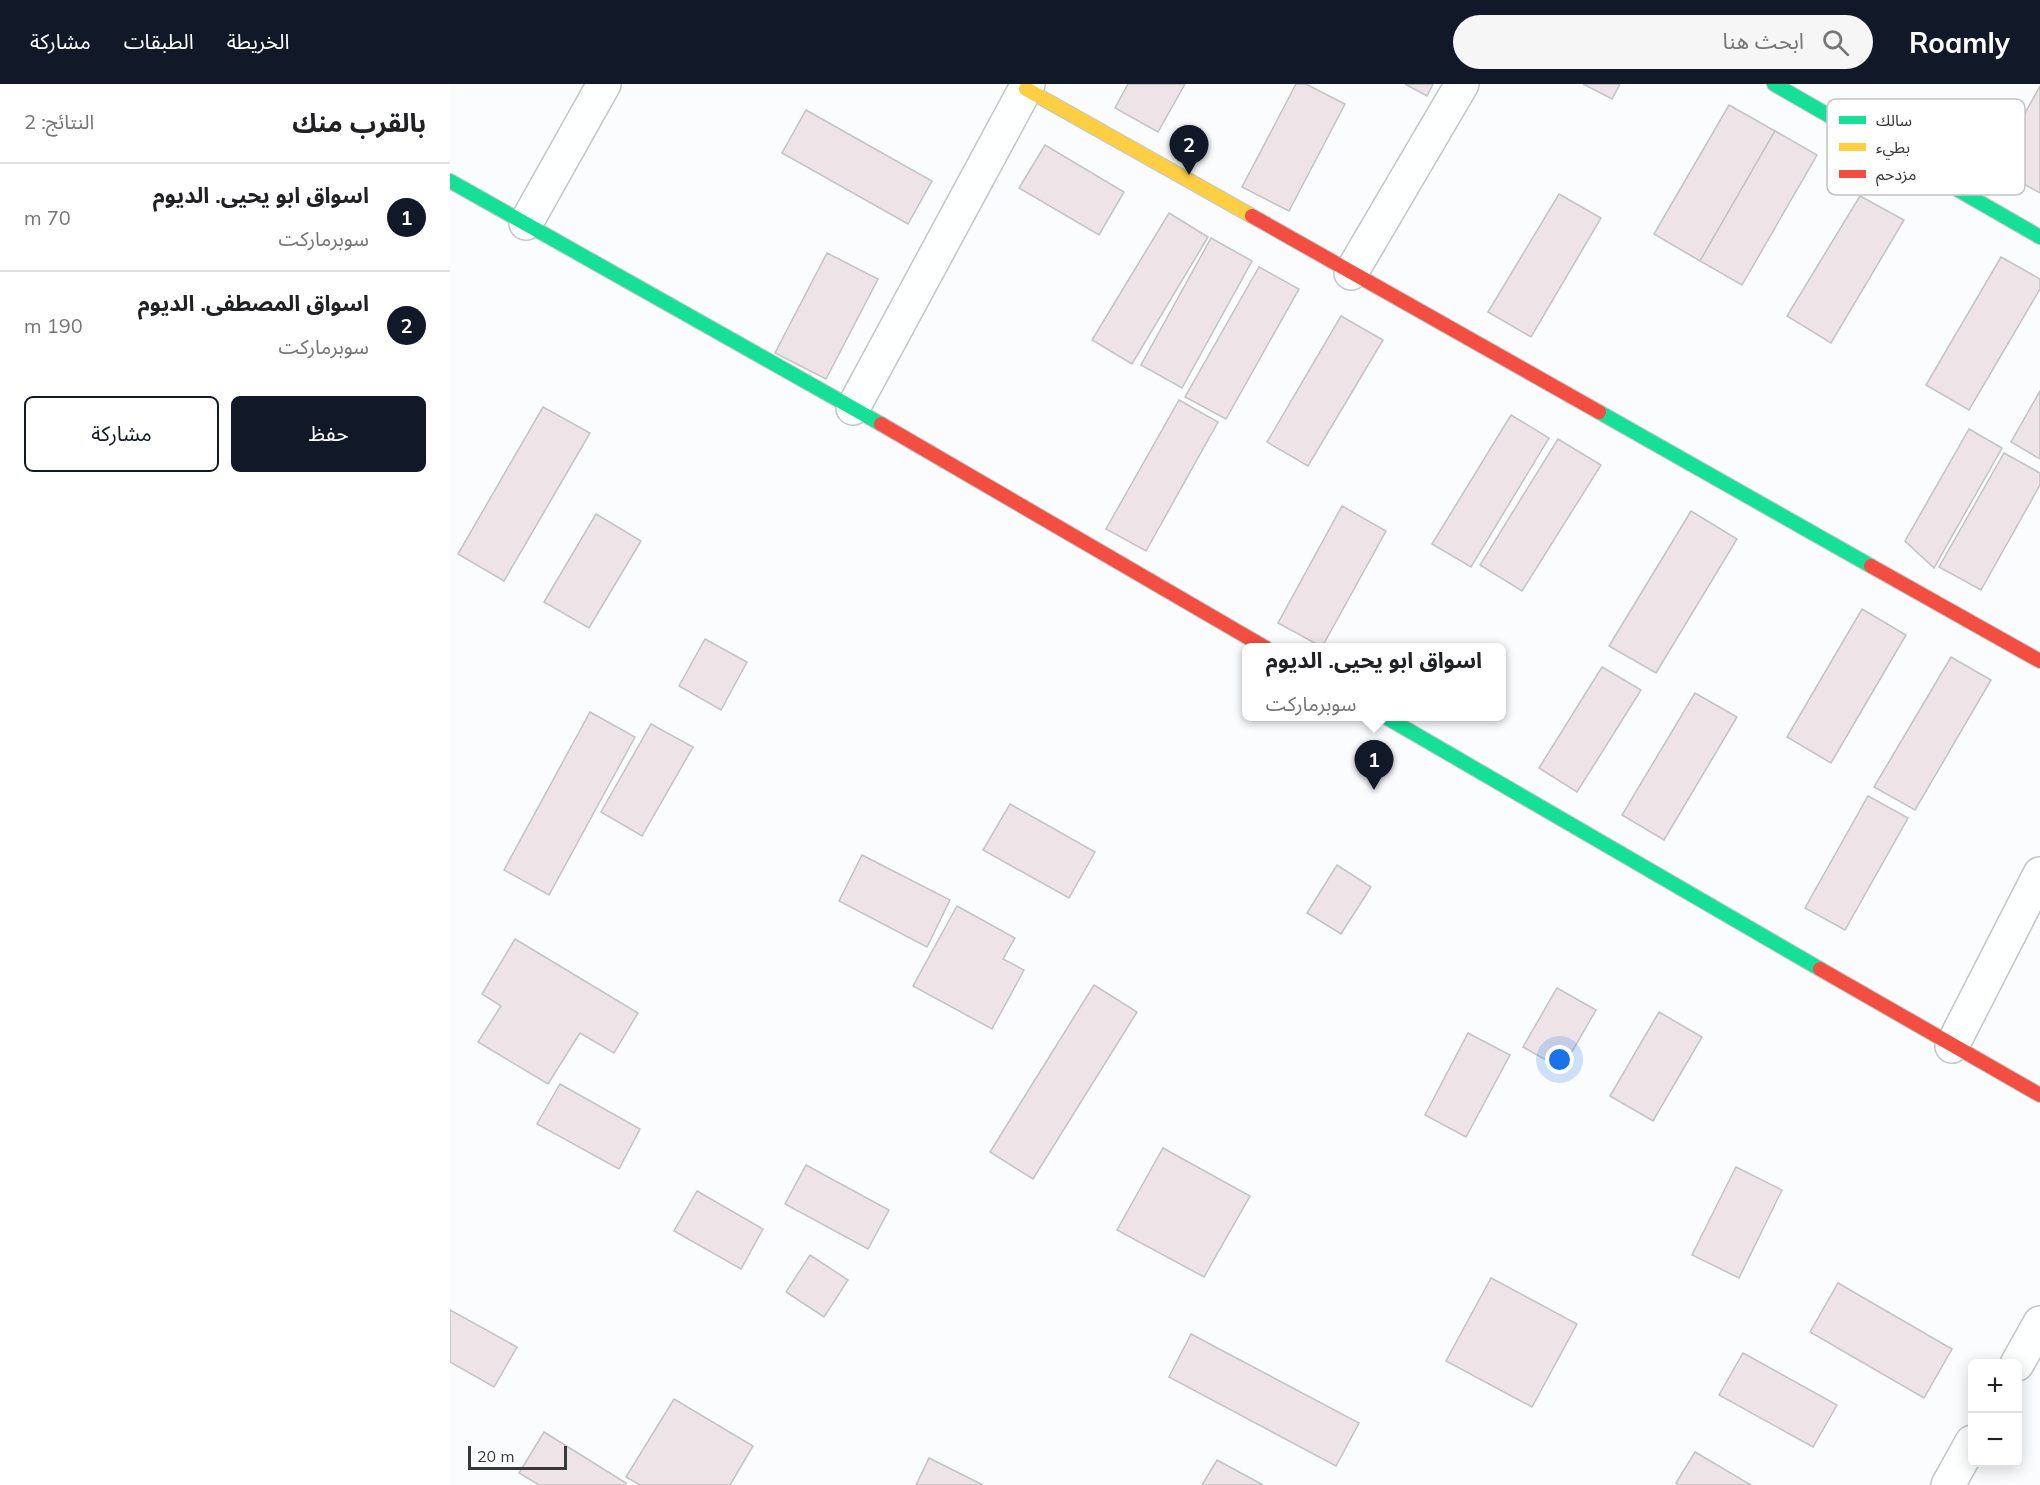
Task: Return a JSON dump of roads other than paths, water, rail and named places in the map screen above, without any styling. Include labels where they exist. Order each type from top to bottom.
[{"type":"street","points":[[526,223],[604,84]]},
{"type":"street","points":[[1351,273],[1462,84]]},
{"type":"street","points":[[1774,84],[1827,114]]},
{"type":"street","points":[[853,408],[1027,86],[1351,273],[2040,661]]},
{"type":"street","points":[[450,181],[853,408],[1257,643]]},
{"type":"street","points":[[1967,195],[2040,237]]},
{"type":"street","points":[[1391,721],[2040,1095]]},
{"type":"street","points":[[1952,1046],[2040,874]]},
{"type":"street","points":[[2020,1359],[2040,1323]]},
{"type":"street","points":[[1948,1485],[1968,1449]]},
{"type":"place","name":"اسواق المصطفى. الديوم","points":[[1189,175]]},
{"type":"place","name":"اسواق ابو يحيى. الديوم","points":[[1374,790]]}]
